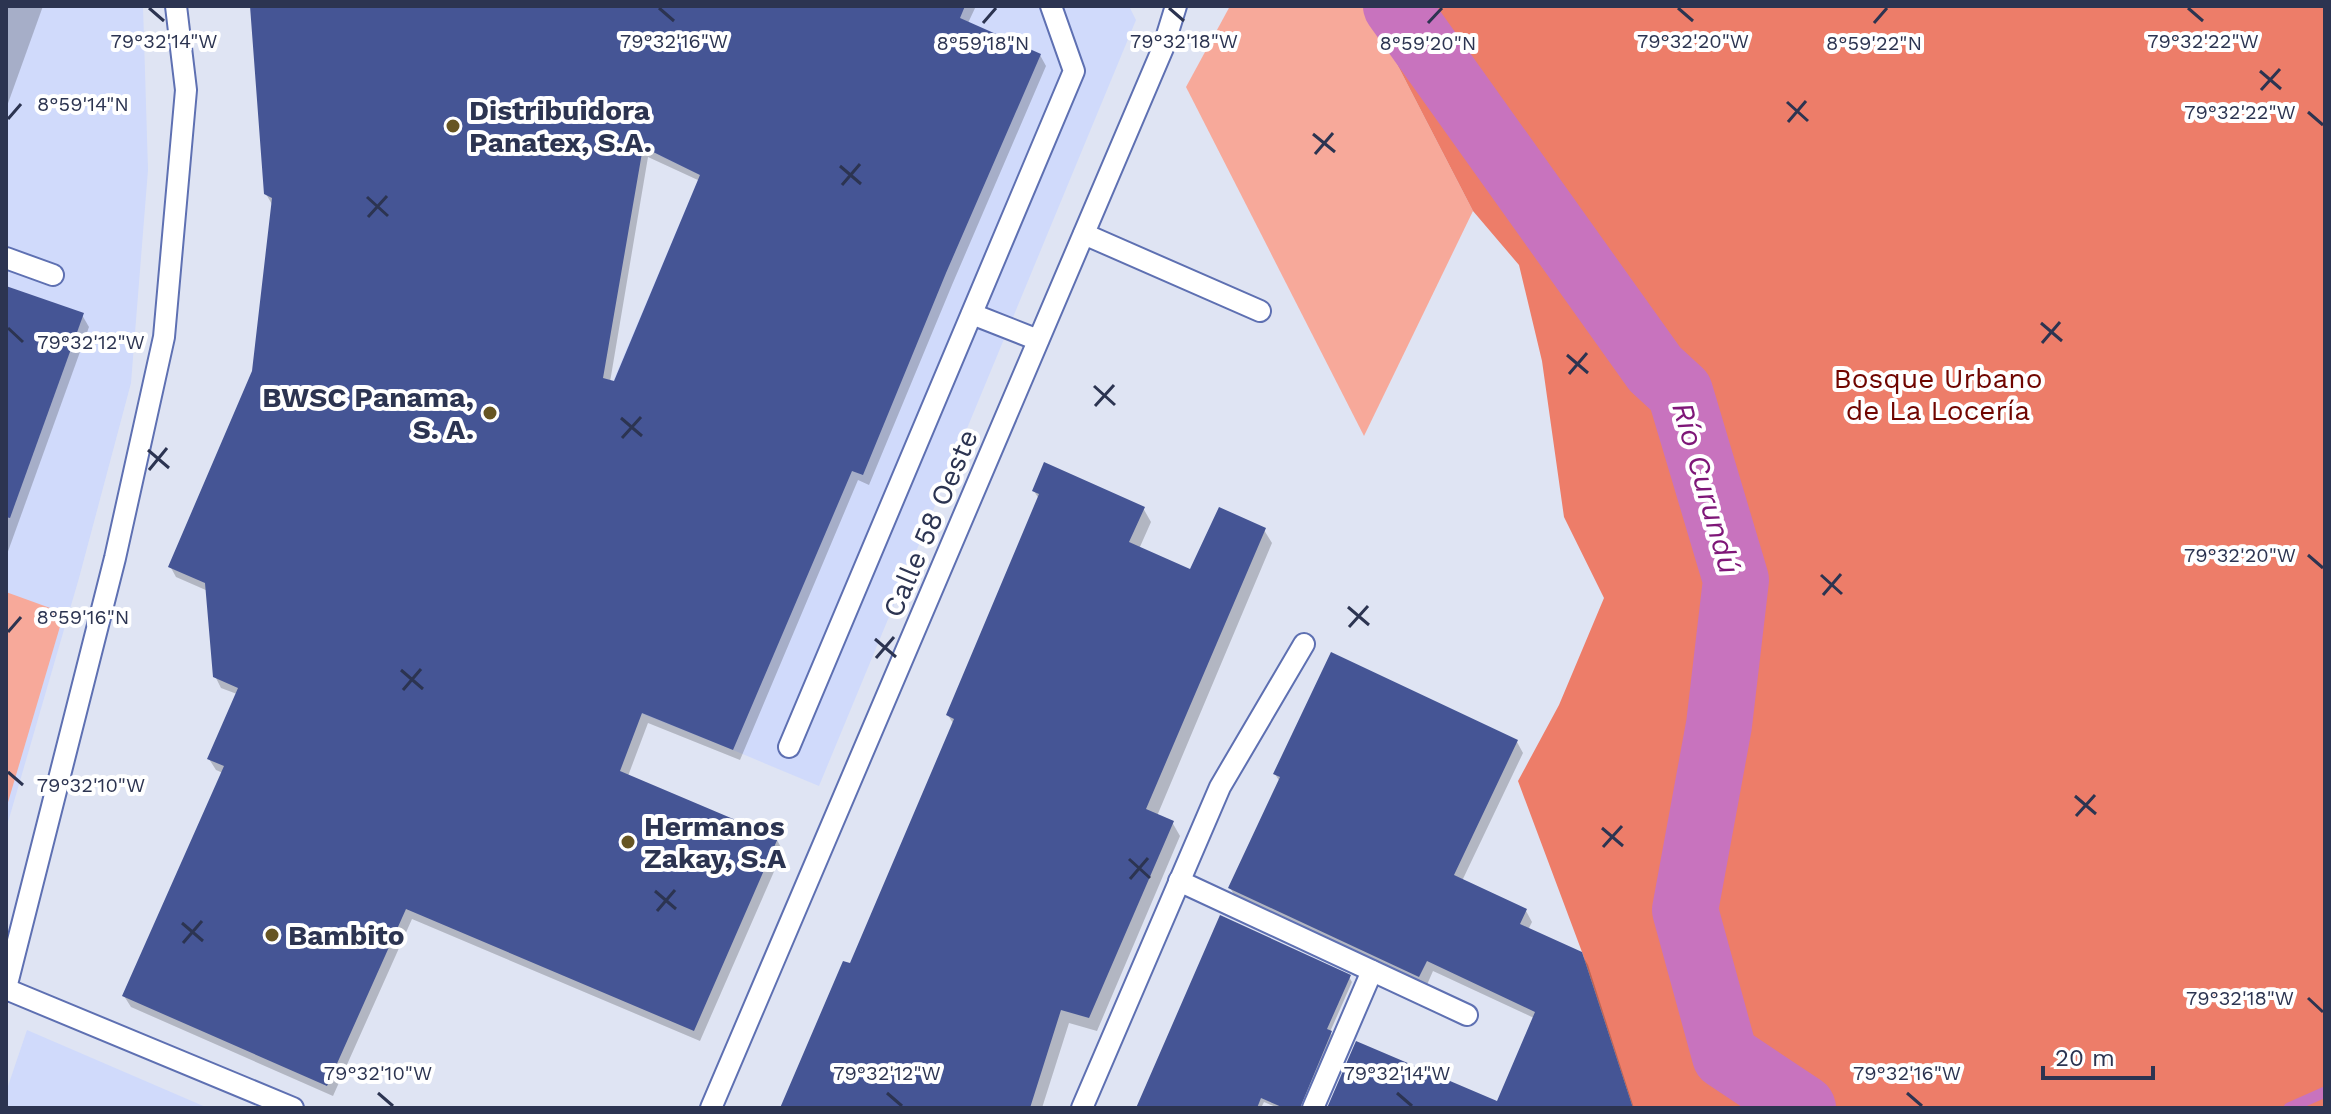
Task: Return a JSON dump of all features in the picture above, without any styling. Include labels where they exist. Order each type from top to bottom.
[{"type":"lane","points":[[176,6],[186,90],[164,337],[115,558],[6,988],[293,1108]]},
{"type":"lane","points":[[789,747],[1074,71],[1051,6]]},
{"type":"lane","name":"Calle 58 Oeste","points":[[711,1108],[1163,48],[1176,6]]},
{"type":"lane","points":[[1084,234],[1260,311]]},
{"type":"lane","points":[[6,258],[53,275]]},
{"type":"lane","points":[[972,314],[1038,340]]},
{"type":"lane","points":[[1082,1108],[1220,787],[1304,644]]},
{"type":"lane","points":[[1179,881],[1467,1015]]},
{"type":"lane","points":[[1313,1108],[1372,971]]},
{"type":"shaded area","points":[[6,6],[143,6],[148,170],[131,383],[79,578],[6,829]]},
{"type":"shaded area","points":[[687,6],[1129,6],[1136,20],[819,786],[497,656],[700,175],[660,156]]},
{"type":"shaded area","points":[[1230,6],[1367,6],[1473,211],[1364,436],[1186,87]]},
{"type":"shaded area","points":[[6,592],[64,613],[6,809]]},
{"type":"shaded area","points":[[27,1030],[208,1108],[6,1108],[6,1092]]},
{"type":"green space","name":"Bosque Urbano de La Locería","points":[[1367,6],[2325,6],[2325,1108],[1633,1108],[1582,952],[1518,781],[1559,705],[1604,598],[1564,517],[1542,361],[1519,265],[1473,211]]},
{"type":"building","points":[[250,6],[965,6],[960,18],[1041,54],[863,475],[852,471],[733,750],[642,713],[620,771],[778,838],[694,1031],[406,909],[327,1086],[122,996],[224,766],[207,759],[238,688],[213,677],[205,583],[168,567],[252,371],[272,198],[264,194]],"holes":[[[643,147],[700,175],[614,381],[603,378]]]},
{"type":"building","points":[[6,286],[84,313],[10,518],[6,517]]},
{"type":"building","points":[[1044,462],[1145,507],[1129,542],[1190,569],[1219,507],[1266,528],[1146,809],[1174,821],[1089,1018],[1061,1010],[1030,1108],[780,1108],[843,961],[850,963],[954,719],[946,715],[1039,494],[1032,491]]},
{"type":"building","points":[[1331,652],[1518,740],[1454,875],[1527,909],[1520,924],[1582,952],[1633,1108],[1327,1108],[1356,1041],[1497,1101],[1535,1012],[1427,961],[1419,977],[1228,888],[1280,777],[1273,774]]},
{"type":"building","points":[[1220,915],[1351,975],[1327,1029],[1332,1031],[1300,1108],[1284,1108],[1261,1098],[1257,1108],[1136,1108]]},
{"type":"waterway","name":"Río Curundú","points":[[1396,6],[1655,369],[1680,392],[1736,580],[1719,725],[1685,910],[1725,1056],[1803,1108]]},
{"type":"waterway","name":"Río Curundú","points":[[2289,1108],[2325,1092]]},
{"type":"place","name":"Distribuidora Panatex, S.A.","points":[[453,126]]},
{"type":"place","name":"BWSC Panama, S. A.","points":[[490,413]]},
{"type":"place","name":"Hermanos Zakay, S.A","points":[[628,842]]},
{"type":"place","name":"Bambito","points":[[272,935]]}]
